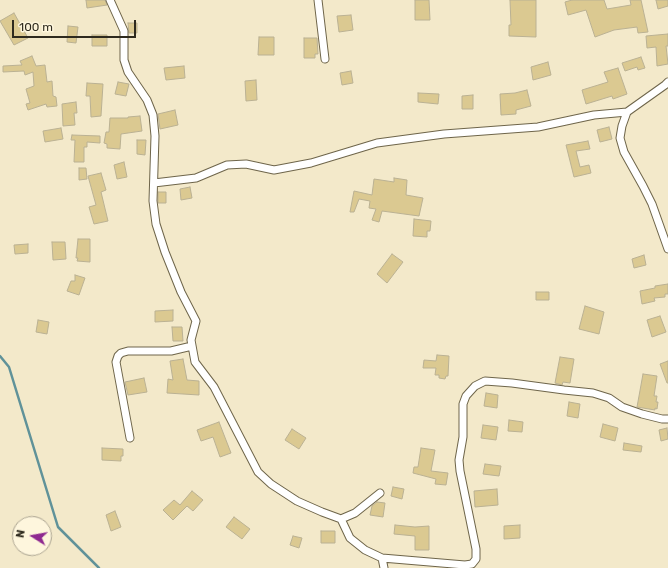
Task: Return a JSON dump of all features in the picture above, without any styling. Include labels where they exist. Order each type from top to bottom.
[{"type":"street","points":[[110,0],[124,31],[124,60],[128,72],[148,100],[153,115],[155,136],[153,200],[156,224],[180,292],[196,320],[191,340],[195,362],[214,387],[258,472],[271,484],[297,501],[341,519],[350,538],[365,550],[382,558],[465,565],[472,564],[476,559],[476,548],[459,460],[463,437],[463,404],[466,396],[475,386],[485,381],[593,393],[609,398],[622,407],[642,414],[668,419]]},
{"type":"street","points":[[318,0],[325,59]]},
{"type":"street","points":[[154,183],[196,178],[227,165],[246,164],[274,170],[310,163],[376,143],[444,134],[538,127],[594,115],[627,112],[668,82]]},
{"type":"street","points":[[627,112],[620,138],[624,152],[652,204],[668,250]]},
{"type":"street","points":[[130,438],[116,362],[118,356],[121,353],[128,351],[171,351],[192,346]]},
{"type":"street","points":[[341,519],[355,512],[380,493]]},
{"type":"street","points":[[382,558],[384,568]]},
{"type":"building","points":[[86,0],[105,0],[107,5],[87,8]]},
{"type":"building","points":[[415,0],[429,0],[430,20],[415,20]]},
{"type":"building","points":[[510,0],[536,0],[536,37],[509,36],[509,25],[511,25]]},
{"type":"building","points":[[572,0],[604,0],[607,9],[631,5],[630,0],[641,0],[648,32],[638,33],[637,27],[614,30],[595,37],[586,10],[568,15],[565,2]]},
{"type":"building","points":[[656,0],[668,0],[668,6],[658,9]]},
{"type":"building","points":[[14,13],[28,38],[14,45],[0,21]]},
{"type":"building","points":[[351,15],[353,30],[339,32],[337,16]]},
{"type":"building","points":[[128,23],[137,23],[137,33],[129,33]]},
{"type":"building","points":[[68,26],[78,27],[76,43],[67,42]]},
{"type":"building","points":[[668,34],[668,46],[666,46],[668,64],[657,66],[656,47],[647,48],[646,36]]},
{"type":"building","points":[[92,35],[107,35],[107,46],[92,46]]},
{"type":"building","points":[[259,37],[274,37],[274,55],[258,55]]},
{"type":"building","points":[[304,38],[317,38],[318,54],[315,54],[315,58],[304,58]]},
{"type":"building","points":[[32,56],[36,66],[45,65],[47,82],[52,81],[53,96],[56,97],[57,106],[47,107],[46,104],[28,110],[26,104],[30,103],[26,89],[34,86],[33,72],[25,75],[24,71],[3,72],[3,66],[22,65],[20,61]]},
{"type":"building","points":[[641,57],[645,68],[638,70],[637,67],[625,71],[622,63]]},
{"type":"building","points":[[548,62],[551,75],[533,80],[531,67]]},
{"type":"building","points":[[184,66],[185,78],[166,80],[164,68]]},
{"type":"building","points":[[618,68],[627,94],[613,99],[612,96],[586,104],[582,90],[608,82],[604,72]]},
{"type":"building","points":[[351,71],[353,83],[342,85],[340,73]]},
{"type":"building","points":[[256,80],[257,100],[246,101],[245,81]]},
{"type":"building","points":[[118,82],[129,84],[126,96],[115,94]]},
{"type":"building","points":[[87,83],[103,84],[101,116],[91,117],[90,96],[86,96]]},
{"type":"building","points":[[527,90],[531,106],[516,110],[516,114],[501,115],[500,94],[515,93]]},
{"type":"building","points":[[418,93],[439,94],[438,104],[418,102]]},
{"type":"building","points":[[473,95],[473,109],[462,109],[462,96]]},
{"type":"building","points":[[76,102],[77,113],[74,113],[75,125],[63,126],[62,104]]},
{"type":"building","points":[[175,110],[178,125],[160,129],[158,114]]},
{"type":"building","points":[[140,116],[142,131],[121,134],[120,149],[107,148],[107,144],[104,143],[106,132],[109,132],[110,118]]},
{"type":"building","points":[[609,127],[612,139],[600,142],[597,130]]},
{"type":"building","points":[[61,128],[63,139],[45,142],[43,131]]},
{"type":"building","points":[[72,135],[100,136],[100,143],[87,142],[87,147],[84,147],[84,162],[74,162],[75,140],[71,140]]},
{"type":"building","points":[[137,140],[146,140],[145,155],[137,154]]},
{"type":"building","points":[[588,141],[590,149],[576,151],[580,167],[589,165],[591,173],[574,177],[566,145]]},
{"type":"building","points":[[124,162],[127,177],[117,179],[114,165]]},
{"type":"building","points":[[79,168],[86,168],[87,179],[79,180]]},
{"type":"building","points":[[101,173],[106,190],[101,192],[108,221],[94,224],[89,207],[96,205],[88,176]]},
{"type":"building","points":[[394,178],[407,180],[406,195],[423,198],[419,216],[382,211],[379,222],[372,220],[376,209],[369,208],[370,201],[359,199],[354,212],[350,212],[354,191],[372,195],[374,179],[394,182]]},
{"type":"building","points":[[190,187],[192,198],[181,200],[180,189]]},
{"type":"building","points":[[158,192],[166,192],[166,203],[158,203]]},
{"type":"building","points":[[414,219],[431,221],[430,231],[427,231],[427,237],[413,236]]},
{"type":"building","points":[[78,239],[90,239],[90,262],[77,261]]},
{"type":"building","points":[[52,242],[65,242],[66,259],[53,260]]},
{"type":"building","points":[[28,244],[28,253],[15,254],[14,245]]},
{"type":"building","points":[[392,254],[403,262],[387,283],[377,274]]},
{"type":"building","points":[[644,255],[646,265],[634,268],[632,259]]},
{"type":"building","points":[[75,275],[85,278],[79,295],[67,291],[71,281],[75,281]]},
{"type":"building","points":[[668,284],[668,294],[665,294],[665,297],[654,298],[655,301],[642,304],[640,291],[655,288],[655,286]]},
{"type":"building","points":[[536,292],[549,292],[549,300],[536,300]]},
{"type":"building","points":[[585,306],[604,312],[599,334],[579,329]]},
{"type":"building","points":[[173,310],[173,321],[155,322],[155,311]]},
{"type":"building","points":[[660,316],[666,332],[652,337],[647,320]]},
{"type":"building","points":[[38,320],[49,322],[47,334],[36,332]]},
{"type":"building","points":[[172,327],[182,327],[183,341],[173,341]]},
{"type":"building","points":[[437,355],[449,356],[448,376],[446,376],[445,379],[439,378],[439,375],[435,375],[436,368],[423,368],[424,360],[436,361]]},
{"type":"building","points":[[560,357],[574,359],[570,383],[563,382],[562,385],[555,383]]},
{"type":"building","points":[[183,359],[187,380],[199,381],[199,395],[167,393],[168,379],[173,380],[170,361]]},
{"type":"building","points":[[668,361],[668,383],[667,383],[660,364]]},
{"type":"building","points":[[643,374],[657,376],[654,396],[657,396],[656,402],[658,402],[657,409],[655,408],[655,410],[637,407]]},
{"type":"building","points":[[144,378],[147,392],[128,395],[125,382]]},
{"type":"building","points":[[486,393],[498,395],[497,408],[484,406]]},
{"type":"building","points":[[569,402],[580,404],[578,418],[567,416]]},
{"type":"building","points":[[509,420],[523,422],[522,432],[508,431]]},
{"type":"building","points":[[219,422],[231,453],[220,457],[213,437],[201,441],[197,430]]},
{"type":"building","points":[[603,424],[618,428],[615,441],[600,437]]},
{"type":"building","points":[[483,425],[498,427],[496,440],[481,438]]},
{"type":"building","points":[[667,428],[668,439],[661,441],[659,430]]},
{"type":"building","points":[[292,429],[306,438],[299,449],[285,440]]},
{"type":"building","points":[[624,443],[642,446],[641,452],[623,450]]},
{"type":"building","points":[[102,448],[123,449],[121,461],[102,460]]},
{"type":"building","points":[[421,448],[435,450],[431,471],[448,473],[446,485],[435,484],[436,479],[413,473],[414,467],[418,467]]},
{"type":"building","points":[[485,464],[501,466],[499,476],[483,474]]},
{"type":"building","points":[[393,487],[404,489],[402,499],[391,496]]},
{"type":"building","points":[[497,489],[498,505],[475,507],[474,491]]},
{"type":"building","points":[[192,491],[203,500],[193,511],[187,506],[173,520],[163,510],[174,500],[180,505]]},
{"type":"building","points":[[377,502],[385,503],[383,517],[370,515],[372,506]]},
{"type":"building","points":[[115,511],[121,527],[111,531],[106,515]]},
{"type":"building","points":[[234,517],[250,529],[242,539],[226,527]]},
{"type":"building","points":[[395,525],[415,527],[429,526],[429,550],[415,550],[415,536],[394,534]]},
{"type":"building","points":[[520,525],[520,538],[504,539],[504,526]]},
{"type":"building","points":[[321,531],[335,531],[335,543],[321,543]]},
{"type":"building","points":[[293,536],[302,538],[299,548],[290,545]]},
{"type":"waterway","points":[[0,356],[9,367],[58,527],[99,568]]}]
